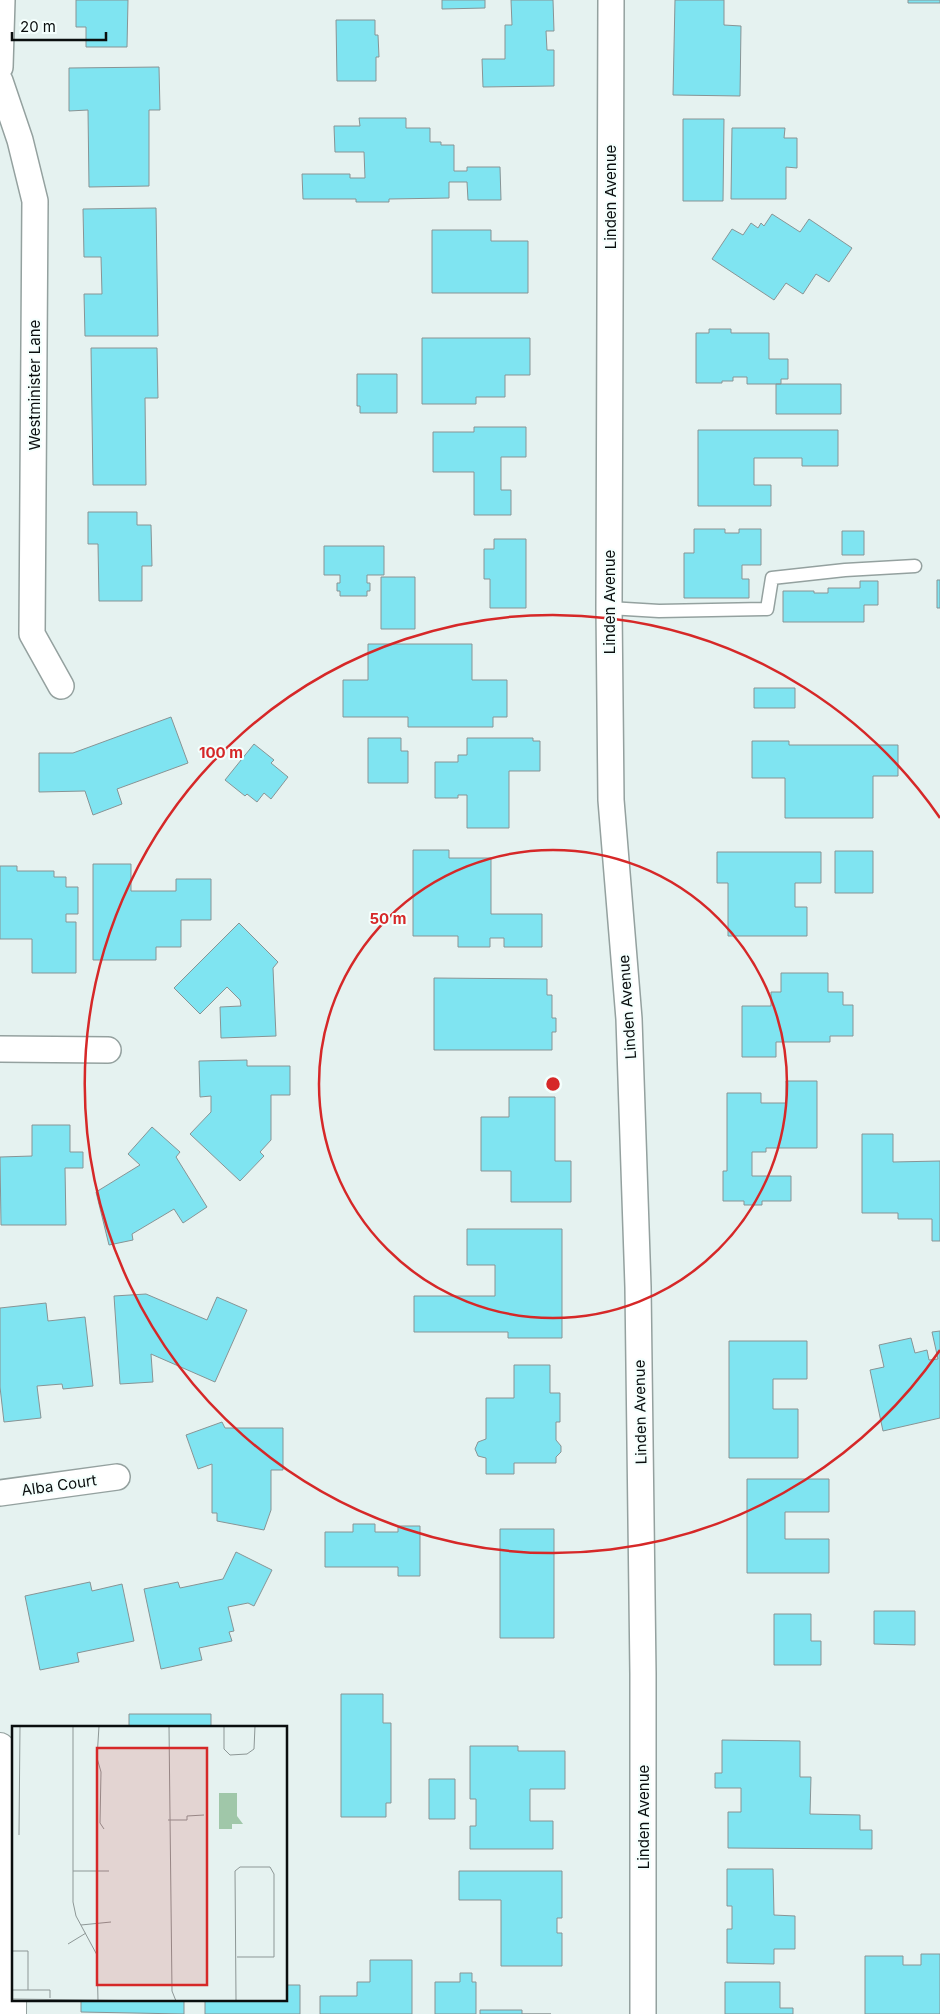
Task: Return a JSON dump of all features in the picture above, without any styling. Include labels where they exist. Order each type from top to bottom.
[{"type":"street","points":[[0,67],[2,0]]},
{"type":"street","name":"Linden Avenue","points":[[611,0],[609,608],[611,800],[630,1019],[638,1287],[643,1664],[643,2014]]},
{"type":"street","name":"Westminister Lane","points":[[0,81],[20,140],[35,201],[32,634],[61,686]]},
{"type":"street","points":[[0,1049],[108,1050]]},
{"type":"street","name":"Alba Court","points":[[0,1493],[117,1477]]},
{"type":"street","points":[[0,1747],[11,1795],[12,1814]]},
{"type":"lane","points":[[609,608],[659,611],[767,609],[772,578],[845,570],[915,566]]},
{"type":"building","points":[[76,0],[128,0],[127,47],[86,47],[86,27],[76,27]]},
{"type":"building","points":[[442,0],[485,0],[485,8],[442,9]]},
{"type":"building","points":[[511,0],[553,0],[554,31],[546,31],[547,50],[554,50],[554,86],[483,87],[482,59],[505,59],[505,25],[512,25]]},
{"type":"building","points":[[675,0],[724,0],[724,25],[741,26],[740,96],[673,95]]},
{"type":"building","points":[[908,0],[940,0],[940,3],[908,3]]},
{"type":"building","points":[[336,20],[375,20],[375,35],[378,35],[379,57],[376,57],[376,81],[337,81]]},
{"type":"building","points":[[159,67],[160,110],[149,110],[149,186],[89,187],[88,110],[69,111],[69,68]]},
{"type":"building","points":[[359,118],[406,118],[406,128],[430,128],[430,142],[441,142],[441,145],[454,145],[454,171],[467,171],[467,167],[500,167],[501,200],[468,200],[467,182],[449,182],[449,198],[389,199],[389,202],[356,202],[356,199],[303,199],[302,174],[350,174],[350,178],[365,178],[364,152],[335,152],[334,126],[360,126]]},
{"type":"building","points":[[683,119],[724,119],[723,201],[683,201]]},
{"type":"building","points":[[732,128],[785,128],[784,138],[797,138],[797,168],[786,167],[786,199],[731,199]]},
{"type":"building","points":[[156,208],[158,336],[85,336],[84,294],[102,294],[101,257],[84,257],[83,209]]},
{"type":"building","points":[[772,214],[800,232],[809,219],[852,248],[829,282],[816,274],[803,294],[786,283],[774,300],[712,259],[732,229],[743,235],[751,223],[758,228],[761,223],[764,226]]},
{"type":"building","points":[[432,230],[491,230],[491,241],[528,241],[528,293],[432,293]]},
{"type":"building","points":[[709,329],[731,329],[731,333],[769,333],[769,359],[788,359],[788,379],[781,379],[781,384],[747,384],[747,377],[733,377],[733,381],[722,381],[722,383],[696,383],[696,333],[709,333]]},
{"type":"building","points":[[422,338],[530,338],[530,375],[505,375],[505,397],[476,397],[476,404],[422,404]]},
{"type":"building","points":[[91,348],[157,348],[158,398],[145,398],[146,485],[93,485]]},
{"type":"building","points":[[357,374],[397,374],[397,413],[360,413],[360,406],[357,406]]},
{"type":"building","points":[[776,384],[841,384],[841,414],[776,414]]},
{"type":"building","points":[[474,427],[526,427],[526,457],[501,457],[501,490],[511,490],[511,515],[474,515],[474,472],[433,472],[433,432],[474,432]]},
{"type":"building","points":[[698,430],[838,430],[838,466],[802,466],[802,458],[754,458],[754,485],[771,485],[771,506],[698,506]]},
{"type":"building","points":[[88,512],[137,512],[137,525],[151,525],[152,566],[142,566],[142,601],[99,601],[98,544],[88,544]]},
{"type":"building","points":[[694,529],[725,529],[725,533],[739,533],[739,529],[761,529],[761,565],[742,565],[742,579],[749,579],[749,598],[684,598],[684,553],[694,553]]},
{"type":"building","points":[[842,531],[864,531],[864,555],[842,555]]},
{"type":"building","points":[[494,539],[526,539],[526,608],[490,608],[490,579],[484,579],[484,549],[494,549]]},
{"type":"building","points":[[324,546],[384,546],[384,575],[367,575],[370,591],[367,591],[367,596],[340,596],[340,591],[337,591],[337,583],[340,583],[340,575],[324,575]]},
{"type":"building","points":[[381,577],[415,577],[415,629],[381,629]]},
{"type":"building","points":[[937,580],[940,580],[940,608],[937,608]]},
{"type":"building","points":[[860,581],[878,581],[878,605],[864,605],[864,622],[783,622],[783,591],[828,593],[828,588],[860,588]]},
{"type":"building","points":[[368,644],[472,644],[472,680],[507,680],[507,717],[493,717],[493,727],[408,727],[408,717],[343,717],[343,680],[368,680]]},
{"type":"building","points":[[754,688],[795,688],[795,708],[754,708]]},
{"type":"building","points":[[171,717],[188,763],[117,789],[122,804],[93,815],[85,791],[39,792],[39,753],[73,753]]},
{"type":"building","points":[[368,738],[401,738],[401,751],[408,751],[408,783],[368,783]]},
{"type":"building","points":[[467,738],[533,738],[533,741],[540,741],[540,771],[509,771],[509,828],[467,828],[467,795],[458,795],[458,798],[435,798],[435,762],[458,762],[458,755],[467,755]]},
{"type":"building","points":[[752,741],[789,741],[789,745],[898,745],[898,776],[873,776],[873,818],[785,818],[785,778],[752,778]]},
{"type":"building","points":[[254,744],[274,760],[271,763],[288,777],[271,799],[264,793],[257,802],[247,794],[245,796],[225,780]]},
{"type":"building","points":[[413,850],[449,850],[449,858],[491,858],[491,914],[542,914],[542,947],[504,947],[504,938],[490,938],[490,947],[458,947],[458,936],[413,936]]},
{"type":"building","points":[[835,851],[873,851],[873,893],[835,893]]},
{"type":"building","points":[[717,852],[821,852],[821,883],[795,883],[795,907],[807,907],[807,936],[728,936],[728,883],[717,883]]},
{"type":"building","points":[[93,864],[131,864],[131,891],[176,891],[176,879],[211,879],[211,920],[181,920],[181,947],[156,947],[156,960],[93,960]]},
{"type":"building","points":[[0,866],[17,866],[17,871],[54,871],[54,877],[66,877],[66,887],[78,887],[78,914],[66,914],[66,922],[76,922],[76,973],[32,973],[32,939],[0,939]]},
{"type":"building","points":[[239,923],[278,962],[273,968],[276,1036],[221,1038],[220,1007],[241,1006],[240,1000],[227,987],[200,1014],[174,988]]},
{"type":"building","points":[[781,973],[828,973],[828,992],[843,992],[843,1005],[853,1005],[853,1036],[830,1036],[830,1042],[776,1042],[776,1057],[742,1057],[742,1006],[771,1006],[771,992],[781,992]]},
{"type":"building","points":[[434,978],[547,979],[547,995],[552,995],[552,1018],[556,1018],[556,1032],[552,1032],[552,1050],[434,1050]]},
{"type":"building","points":[[247,1060],[247,1066],[290,1066],[290,1095],[271,1095],[271,1140],[260,1152],[264,1156],[240,1181],[190,1134],[211,1112],[211,1096],[200,1097],[199,1061]]},
{"type":"building","points":[[786,1081],[817,1081],[817,1148],[766,1148],[766,1152],[752,1152],[752,1176],[791,1176],[791,1201],[762,1201],[762,1205],[744,1205],[744,1201],[723,1201],[723,1171],[727,1171],[727,1093],[761,1093],[761,1103],[786,1103]]},
{"type":"building","points":[[509,1097],[555,1097],[555,1161],[571,1161],[571,1202],[511,1202],[511,1171],[481,1171],[481,1117],[509,1117]]},
{"type":"building","points":[[32,1125],[70,1125],[70,1152],[83,1152],[83,1168],[65,1168],[66,1225],[1,1225],[0,1157],[32,1156]]},
{"type":"building","points":[[152,1127],[180,1152],[176,1157],[207,1207],[183,1223],[174,1209],[132,1234],[133,1240],[109,1245],[96,1192],[140,1165],[128,1154]]},
{"type":"building","points":[[862,1134],[893,1134],[893,1162],[940,1161],[940,1241],[932,1241],[932,1219],[898,1219],[898,1213],[862,1213]]},
{"type":"building","points":[[467,1229],[562,1229],[562,1338],[508,1338],[508,1332],[414,1332],[414,1296],[495,1296],[495,1265],[467,1265]]},
{"type":"building","points":[[146,1294],[207,1320],[217,1297],[247,1310],[215,1382],[151,1354],[153,1382],[120,1384],[114,1296]]},
{"type":"building","points":[[46,1303],[48,1321],[85,1317],[93,1386],[63,1389],[62,1384],[37,1386],[41,1418],[4,1422],[0,1387],[0,1308]]},
{"type":"building","points":[[940,1331],[940,1418],[883,1431],[870,1370],[884,1367],[879,1345],[911,1338],[915,1353],[927,1350],[929,1360],[938,1359],[932,1332]]},
{"type":"building","points":[[729,1341],[807,1341],[807,1379],[773,1379],[773,1409],[798,1409],[798,1458],[729,1458]]},
{"type":"building","points":[[514,1365],[550,1365],[550,1393],[560,1393],[560,1422],[556,1422],[556,1440],[561,1446],[561,1452],[556,1457],[556,1463],[514,1463],[514,1474],[486,1474],[486,1458],[478,1456],[475,1449],[478,1442],[486,1439],[486,1398],[514,1398]]},
{"type":"building","points":[[222,1422],[225,1428],[283,1428],[283,1470],[271,1470],[271,1510],[264,1530],[217,1521],[217,1513],[212,1513],[212,1464],[198,1469],[186,1435]]},
{"type":"building","points":[[747,1479],[829,1479],[829,1512],[785,1512],[785,1539],[829,1539],[829,1573],[747,1573]]},
{"type":"building","points":[[353,1524],[375,1524],[375,1532],[398,1532],[398,1526],[420,1526],[420,1576],[398,1576],[398,1567],[325,1567],[325,1532],[353,1532]]},
{"type":"building","points":[[500,1529],[554,1529],[554,1638],[500,1638]]},
{"type":"building","points":[[236,1552],[272,1570],[254,1606],[248,1603],[228,1607],[234,1631],[229,1632],[232,1641],[199,1648],[202,1660],[161,1669],[144,1589],[178,1582],[180,1588],[223,1579]]},
{"type":"building","points":[[90,1582],[92,1591],[122,1584],[134,1641],[77,1653],[79,1662],[40,1670],[25,1596]]},
{"type":"building","points":[[874,1611],[915,1611],[915,1645],[874,1644]]},
{"type":"building","points":[[774,1614],[811,1614],[811,1641],[821,1641],[821,1665],[774,1665]]},
{"type":"building","points":[[341,1694],[383,1694],[383,1723],[391,1723],[391,1803],[386,1803],[386,1817],[341,1817]]},
{"type":"building","points":[[129,1714],[211,1714],[211,1726],[129,1726]]},
{"type":"building","points":[[722,1740],[800,1741],[800,1777],[811,1777],[810,1814],[860,1815],[860,1830],[872,1830],[872,1849],[728,1848],[728,1812],[741,1812],[741,1788],[715,1788],[715,1773],[722,1773]]},
{"type":"building","points":[[470,1746],[518,1746],[518,1751],[565,1751],[565,1789],[530,1789],[530,1821],[553,1821],[553,1849],[470,1849],[470,1826],[476,1826],[476,1799],[470,1799]]},
{"type":"building","points":[[429,1779],[455,1779],[455,1819],[429,1819]]},
{"type":"building","points":[[727,1869],[773,1869],[774,1915],[795,1916],[795,1949],[774,1949],[774,1964],[727,1963],[727,1929],[732,1929],[732,1906],[727,1906]]},
{"type":"building","points":[[459,1871],[562,1871],[562,1918],[557,1918],[557,1933],[562,1933],[562,1966],[501,1966],[501,1900],[459,1900]]},
{"type":"building","points":[[921,1954],[940,1954],[940,2014],[865,2014],[865,1956],[903,1956],[903,1965],[921,1965]]},
{"type":"building","points":[[370,1960],[412,1960],[412,2014],[320,2014],[320,1996],[357,1996],[357,1982],[370,1982]]},
{"type":"building","points":[[460,1973],[472,1973],[472,1982],[476,1982],[476,2014],[435,2014],[435,1982],[460,1982]]},
{"type":"building","points":[[725,1982],[780,1982],[780,2008],[793,2008],[793,2014],[725,2014]]},
{"type":"building","points":[[288,1985],[300,1985],[300,2014],[205,2014],[205,2002],[288,2002]]},
{"type":"building","points":[[81,2002],[184,2002],[184,2014],[81,2012]]},
{"type":"building","points":[[480,2010],[522,2010],[522,2014],[480,2014]]}]
